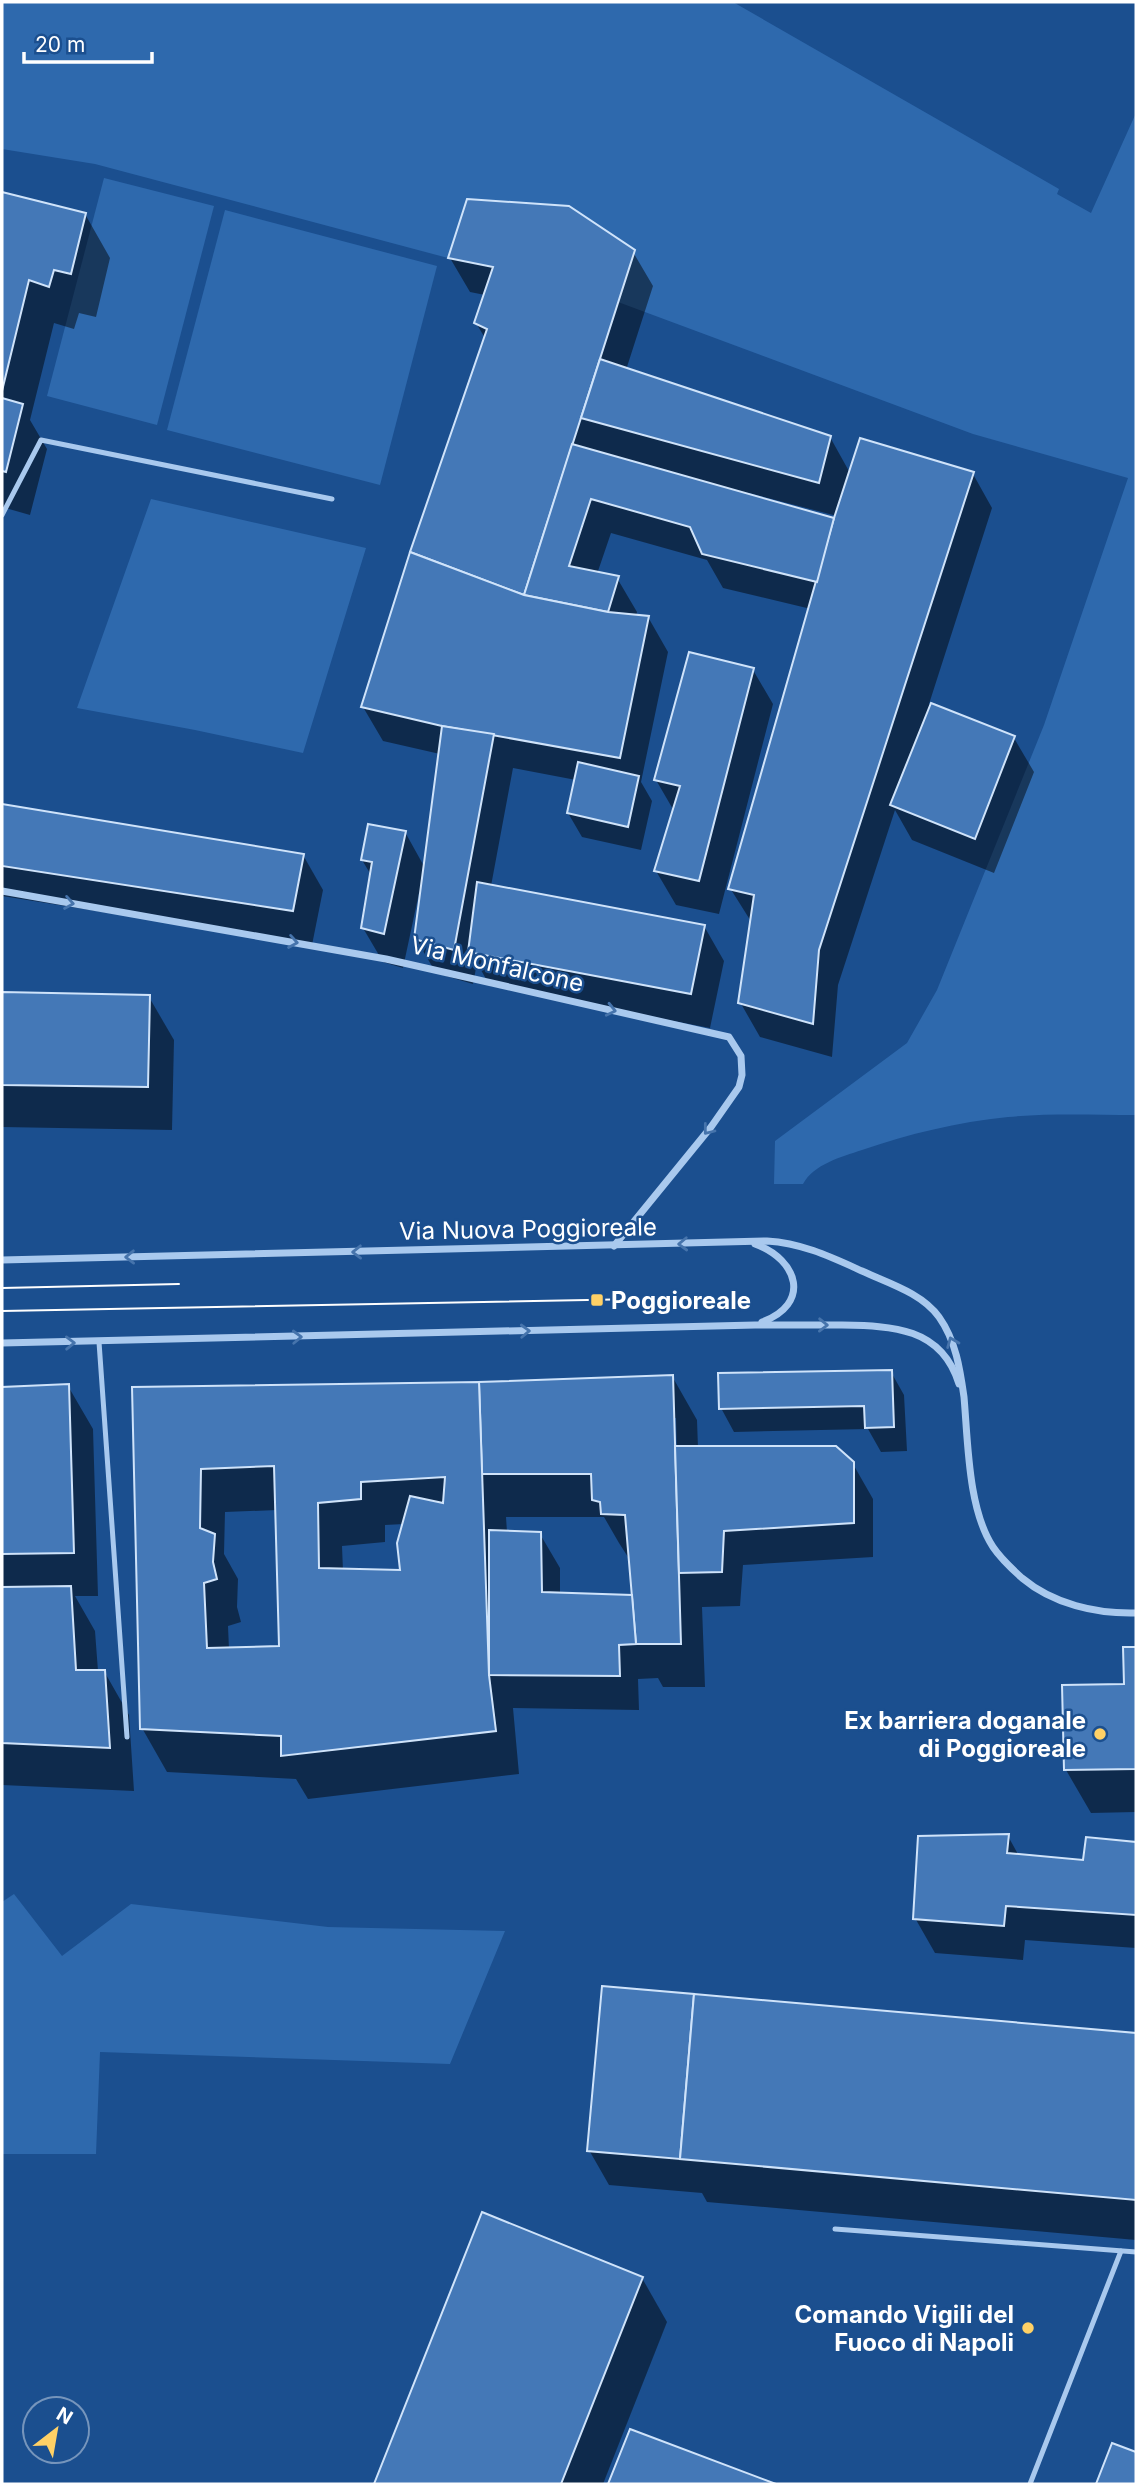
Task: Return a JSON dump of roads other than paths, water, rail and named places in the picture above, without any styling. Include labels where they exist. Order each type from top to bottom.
[{"type":"street","name":"Via Monfalcone","points":[[2,891],[386,959],[729,1037],[741,1056],[742,1075],[739,1087],[614,1246]]},
{"type":"street","name":"Via Nuova Poggioreale","points":[[2,1260],[751,1242],[784,1242],[816,1250],[924,1302],[938,1314],[960,1366],[974,1493],[981,1521],[992,1546],[1010,1568],[1034,1588],[1061,1601],[1092,1611],[1136,1613]]},
{"type":"street","points":[[751,1242],[769,1249],[785,1262],[792,1272],[795,1290],[788,1305],[775,1317],[755,1325]]},
{"type":"street","name":"Via Nuova Poggioreale","points":[[2,1343],[755,1325],[873,1326],[909,1331],[936,1346],[947,1359],[957,1379],[965,1409]]},
{"type":"lane","points":[[2,515],[41,440],[332,499]]},
{"type":"lane","points":[[100,1342],[127,1737]]},
{"type":"lane","points":[[835,2229],[1136,2252]]},
{"type":"lane","points":[[1030,2484],[1121,2251]]},
{"type":"tram line","points":[[2,1288],[179,1284]]},
{"type":"tram line","points":[[2,1311],[692,1298]]},
{"type":"place","name":"Poggioreale","points":[[597,1300]]},
{"type":"place","name":"Ex barriera doganale di Poggioreale","points":[[1100,1734]]},
{"type":"place","name":"Comando Vigili del Fuoco di Napoli","points":[[1028,2328]]}]
